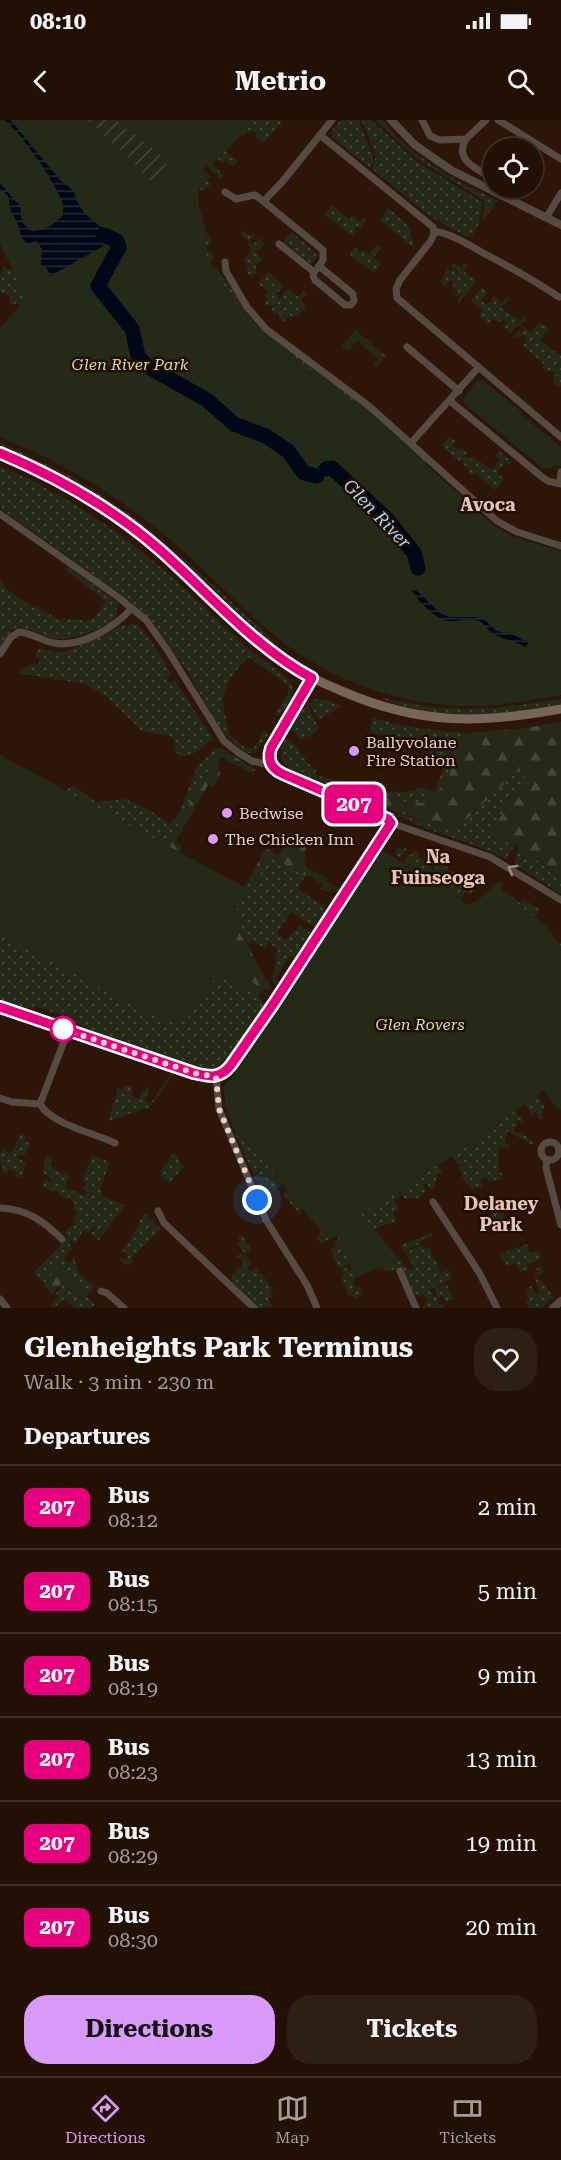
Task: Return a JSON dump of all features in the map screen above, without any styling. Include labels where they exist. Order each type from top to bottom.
[{"type":"main road","points":[[0,453],[63,483],[128,524],[252,635],[288,664],[312,678],[364,701],[426,717],[488,719],[516,717],[561,708]]},
{"type":"street","points":[[264,201],[332,120]]},
{"type":"street","points":[[392,120],[405,136],[426,154],[451,170],[561,225]]},
{"type":"street","points":[[422,120],[430,136],[440,140],[466,140]]},
{"type":"street","points":[[483,173],[469,166],[465,161],[463,145],[486,120]]},
{"type":"street","points":[[498,120],[561,159]]},
{"type":"street","points":[[320,135],[428,222],[434,231],[449,234],[559,297]]},
{"type":"street","points":[[225,192],[236,199],[254,195],[323,250],[324,257],[317,269],[313,276],[315,280],[345,305],[351,305],[354,299],[353,294],[317,269],[279,244]]},
{"type":"street","points":[[546,218],[561,193]]},
{"type":"street","points":[[434,231],[430,242],[397,286],[396,295],[399,300],[561,437]]},
{"type":"street","points":[[225,262],[226,271],[254,317],[266,329],[369,406],[497,521],[517,532],[561,546]]},
{"type":"street","points":[[407,347],[459,391]]},
{"type":"street","points":[[411,443],[478,368]]},
{"type":"street","points":[[450,401],[542,477],[560,483],[561,472]]},
{"type":"street","points":[[0,514],[132,608],[156,632],[224,741],[239,753],[252,761],[271,765],[283,774],[388,819],[391,823],[490,857],[561,900]]},
{"type":"street","points":[[0,654],[11,637],[19,632],[55,644],[73,643],[102,631],[117,622],[132,608]]},
{"type":"street","points":[[271,765],[269,754],[271,748],[312,678]]},
{"type":"street","points":[[0,1007],[194,1073],[216,1077],[226,1070],[259,1024],[391,823]]},
{"type":"street","points":[[68,1031],[40,1104],[52,1118],[115,1143]]},
{"type":"street","points":[[216,1077],[219,1109],[266,1220],[307,1285],[317,1308]]},
{"type":"street","points":[[0,1098],[12,1102],[40,1104]]},
{"type":"street","points":[[547,1160],[546,1168],[561,1225]]},
{"type":"street","points":[[433,1202],[480,1274],[497,1308]]},
{"type":"street","points":[[0,1208],[12,1208],[29,1213],[62,1239]]},
{"type":"street","points":[[158,1211],[164,1223],[254,1308]]},
{"type":"street","points":[[400,1271],[416,1308]]},
{"type":"street","points":[[101,1291],[107,1293],[124,1308]]},
{"type":"street","points":[[0,1299],[7,1308]]},
{"type":"street","points":[[553,1308],[561,1301]]},
{"type":"green space","name":"Glen River Park","points":[[0,120],[256,120],[209,168],[205,165],[203,168],[198,193],[199,206],[207,234],[204,246],[213,270],[248,319],[263,335],[365,410],[492,524],[511,536],[561,551],[561,695],[485,706],[457,706],[400,698],[346,679],[320,667],[274,635],[201,567],[120,501],[62,466],[0,437],[0,328],[27,298],[0,244]]},
{"type":"green space","points":[[88,120],[116,120],[160,154],[169,168],[155,185]]},
{"type":"green space","points":[[256,120],[282,122],[265,142],[255,137],[257,134],[253,131],[250,134],[247,132],[242,134],[226,151],[238,161],[233,167],[218,159],[212,165],[224,175],[221,179],[205,165],[203,170],[210,177],[207,181],[211,184],[203,191],[173,166],[201,167]]},
{"type":"green space","points":[[341,120],[359,120],[373,157],[370,168],[332,137],[333,129]]},
{"type":"green space","points":[[362,120],[371,120],[416,161],[482,202],[479,224],[472,236],[467,237],[431,217],[372,169],[376,156]]},
{"type":"green space","points":[[375,120],[383,120],[407,146],[421,157],[483,194],[483,198],[498,201],[484,219],[482,218],[485,201],[417,159]]},
{"type":"green space","points":[[332,205],[350,220],[353,216],[361,222],[364,218],[366,221],[360,228],[356,226],[354,229],[357,231],[353,236],[324,215]]},
{"type":"green space","points":[[388,208],[408,225],[414,248],[380,220]]},
{"type":"green space","points":[[244,231],[250,236],[253,233],[256,235],[250,241],[254,244],[259,238],[265,243],[256,253],[262,259],[256,265],[256,273],[250,276],[246,270],[249,266],[243,261],[252,249],[247,244],[249,241],[241,235]]},
{"type":"green space","points":[[291,232],[316,253],[316,258],[311,264],[283,242]]},
{"type":"green space","points":[[207,234],[212,240],[206,248],[215,255],[210,263],[224,278],[259,328],[360,402],[426,461],[427,466],[365,410],[254,327],[213,270],[207,258],[204,246]]},
{"type":"green space","points":[[377,245],[381,248],[373,258],[381,264],[374,273],[349,254],[355,247],[360,252],[363,249],[369,254]]},
{"type":"green space","points":[[454,263],[460,268],[464,263],[468,266],[464,272],[477,281],[459,303],[457,301],[464,292],[458,297],[455,295],[458,292],[452,287],[454,283],[450,280],[445,286],[440,282],[448,268],[450,273],[452,269],[457,272],[457,276],[460,274],[451,266]]},
{"type":"green space","points":[[3,267],[14,271],[27,298],[18,336],[0,328],[20,306],[16,303],[14,305],[9,303],[11,297],[0,292],[0,275]]},
{"type":"green space","points":[[268,272],[283,285],[277,294],[279,300],[287,289],[298,297],[304,291],[307,293],[300,301],[306,306],[297,317],[295,315],[293,318],[289,315],[284,322],[279,318],[280,315],[277,313],[275,315],[271,310],[273,308],[270,304],[267,306],[264,302],[267,300],[264,295],[269,292],[258,284]]},
{"type":"green space","points":[[482,287],[488,292],[481,301],[487,305],[494,296],[502,303],[508,296],[509,299],[501,308],[520,321],[526,318],[521,325],[531,333],[540,322],[549,329],[540,340],[561,356],[561,387],[553,384],[555,381],[552,379],[556,374],[542,367],[544,364],[522,345],[527,343],[525,341],[527,338],[523,335],[517,338],[514,336],[519,330],[522,332],[524,329],[518,325],[511,333],[508,331],[513,322],[507,330],[503,327],[507,322],[503,318],[499,323],[493,319],[488,324],[479,316],[483,311],[471,301]]},
{"type":"green space","points":[[355,330],[386,356],[376,368],[373,365],[378,359],[357,341],[348,351],[342,346]]},
{"type":"green space","points":[[481,379],[561,447],[561,466],[554,466],[550,469],[541,467],[465,404],[463,399]]},
{"type":"green space","points":[[449,437],[456,441],[453,446],[459,450],[461,447],[468,452],[464,456],[471,459],[473,457],[492,470],[500,460],[496,456],[499,451],[512,462],[509,465],[505,463],[497,473],[504,479],[495,490],[478,476],[480,473],[472,475],[463,464],[464,461],[460,462],[441,446]]},
{"type":"green space","points":[[0,442],[75,478],[127,512],[182,557],[285,651],[246,623],[172,554],[133,522],[78,486],[0,447]]},
{"type":"green space","points":[[0,466],[74,504],[143,552],[255,655],[280,672],[289,682],[293,690],[292,697],[280,714],[274,715],[288,694],[288,685],[248,657],[226,687],[223,702],[230,736],[247,749],[254,748],[265,730],[268,735],[255,753],[245,753],[219,727],[186,669],[150,619],[126,598],[0,508]]},
{"type":"green space","points":[[67,566],[118,603],[115,619],[79,636],[62,639],[39,635],[21,627],[8,634],[0,647],[0,577],[5,588],[34,608],[35,606],[58,619],[85,621],[97,614],[106,602],[65,569]]},
{"type":"green space","points":[[137,624],[160,654],[171,674],[166,677],[170,683],[175,680],[213,739],[193,754],[179,756],[174,740],[169,736],[142,731],[107,697],[85,684],[18,673],[29,665],[39,664],[40,658],[35,657],[39,648],[53,652],[65,652],[111,632],[119,626]]},
{"type":"green space","points":[[315,699],[327,700],[342,706],[318,720],[309,703]]},
{"type":"green space","points":[[382,699],[430,706],[472,709],[515,706],[561,699],[561,704],[470,715],[425,712],[403,707]]},
{"type":"green space","points":[[307,704],[319,728],[309,738],[306,735],[301,740],[290,728]]},
{"type":"green space","points":[[372,718],[416,728],[466,733],[447,757],[452,766],[442,795],[422,804],[365,790],[360,799],[330,786],[329,783],[327,785],[292,770],[281,757],[285,738],[295,745],[307,762],[316,769],[315,775],[387,791],[413,791],[420,787],[435,792],[444,766],[428,760],[432,747],[374,733],[370,729]]},
{"type":"green space","points":[[561,722],[561,878],[515,845],[489,836],[529,770],[520,769],[459,826],[443,828],[360,799],[365,790],[403,801],[422,803],[431,794],[442,795],[452,767],[447,757],[466,733],[517,729]]},
{"type":"green space","points":[[221,748],[167,846],[244,887],[247,883],[253,886],[271,856],[305,876],[297,889],[327,908],[315,927],[291,912],[277,933],[286,940],[299,926],[311,932],[294,958],[290,956],[276,978],[278,981],[275,985],[273,974],[275,955],[278,950],[269,943],[265,949],[252,940],[249,944],[240,931],[205,992],[217,975],[258,996],[266,1005],[224,1065],[210,1069],[199,1068],[89,1032],[90,1029],[71,1021],[72,1018],[65,1013],[63,1016],[36,1006],[35,1009],[16,1007],[0,1001],[0,755],[65,790],[74,786],[96,802],[125,799],[144,807],[170,824],[179,813],[197,767],[215,749]]},
{"type":"green space","points":[[221,748],[256,770],[250,772],[221,757],[218,764],[220,774],[213,787],[208,785],[176,841],[181,845],[181,853],[166,846]]},
{"type":"green space","points":[[0,755],[244,887],[248,892],[234,914],[242,925],[234,945],[244,971],[262,990],[258,996],[217,975],[189,1017],[166,1023],[0,934]]},
{"type":"green space","points":[[520,769],[530,770],[489,836],[515,845],[506,859],[419,826],[392,812],[443,828],[459,826]]},
{"type":"green space","points":[[291,835],[307,844],[304,858],[306,867],[327,878],[327,882],[340,889],[338,891],[333,888],[330,893],[321,889],[323,884],[271,856],[253,887],[247,883],[266,848],[278,855]]},
{"type":"green space","points":[[396,848],[404,850],[405,848],[407,849],[405,853],[412,855],[413,851],[419,853],[418,857],[427,862],[430,856],[433,871],[440,860],[445,862],[444,866],[448,867],[447,870],[461,874],[458,882],[463,874],[472,879],[470,883],[475,887],[471,895],[465,892],[461,900],[430,876],[405,863],[408,855],[403,853],[401,859],[396,855]]},
{"type":"green space","points":[[519,848],[561,878],[561,894],[514,864]]},
{"type":"green space","name":"Glen Rovers","points":[[382,850],[447,888],[467,905],[477,901],[499,881],[504,884],[501,889],[552,932],[555,940],[561,946],[561,1108],[558,1109],[543,1090],[469,1145],[361,1214],[399,1260],[356,1277],[337,1235],[329,1240],[232,1125],[225,1106],[224,1086],[231,1079]]},
{"type":"green space","name":"Glen Rovers","points":[[505,891],[521,904],[522,899],[540,909],[535,917],[552,932],[555,940],[561,943],[561,1109],[558,1109],[543,1090],[537,1095],[544,1105],[542,1119],[539,1119],[537,1111],[531,1114],[525,1104],[516,1110],[524,1123],[522,1124],[519,1120],[516,1122],[518,1125],[514,1130],[516,1133],[521,1132],[535,1144],[507,1131],[505,1144],[509,1144],[509,1148],[499,1147],[498,1150],[498,1171],[502,1173],[503,1179],[488,1182],[486,1177],[480,1179],[483,1186],[472,1190],[469,1184],[466,1185],[459,1168],[473,1160],[459,1166],[452,1156],[438,1165],[441,1173],[437,1174],[434,1189],[430,1189],[426,1183],[423,1185],[426,1190],[420,1198],[404,1199],[398,1190],[400,1197],[394,1200],[398,1210],[393,1212],[396,1221],[374,1229],[408,1270],[414,1268],[401,1245],[431,1233],[433,1236],[421,1240],[421,1244],[407,1249],[408,1251],[422,1245],[424,1249],[430,1247],[434,1260],[437,1260],[440,1273],[449,1270],[452,1279],[430,1289],[434,1296],[437,1294],[435,1288],[447,1284],[454,1299],[446,1302],[443,1296],[437,1298],[440,1306],[443,1305],[444,1308],[422,1308],[428,1300],[424,1294],[420,1296],[414,1293],[402,1268],[385,1272],[382,1265],[353,1280],[356,1288],[360,1286],[363,1294],[354,1299],[352,1295],[349,1296],[341,1276],[344,1274],[342,1270],[347,1267],[349,1271],[352,1269],[350,1263],[340,1269],[331,1248],[336,1246],[335,1242],[339,1238],[337,1235],[321,1244],[316,1237],[322,1232],[303,1209],[300,1215],[283,1194],[288,1190],[283,1184],[264,1198],[229,1115],[224,1086]]},
{"type":"green space","points":[[240,930],[272,989],[262,990],[244,971],[234,945]]},
{"type":"green space","points":[[171,1073],[174,1074],[150,1107],[106,1122],[109,1119],[118,1088],[123,1090],[125,1085],[133,1088],[131,1096],[139,1099],[142,1091],[145,1092],[146,1087],[149,1088],[145,1101],[151,1103]]},
{"type":"green space","points":[[20,1134],[26,1136],[24,1141],[30,1143],[24,1156],[18,1154],[16,1157],[26,1163],[21,1178],[15,1177],[16,1171],[9,1169],[12,1155],[7,1174],[2,1172],[3,1164],[0,1163],[0,1154],[3,1150],[11,1154]]},
{"type":"green space","points":[[174,1152],[183,1167],[170,1183],[161,1176],[161,1170]]},
{"type":"green space","points":[[92,1155],[110,1162],[100,1190],[103,1192],[101,1196],[125,1205],[98,1241],[91,1234],[96,1225],[89,1233],[84,1229],[76,1243],[71,1240],[69,1243],[72,1248],[64,1259],[70,1263],[75,1255],[78,1270],[95,1286],[90,1292],[60,1267],[44,1283],[33,1273],[68,1237],[64,1233],[69,1227],[75,1225],[73,1220],[78,1213],[69,1197],[67,1200],[63,1199],[57,1192],[58,1190],[55,1192],[42,1187],[45,1179],[51,1182],[52,1179],[42,1172],[47,1156],[53,1158],[50,1167],[69,1176],[65,1187],[85,1196],[88,1191],[83,1189],[87,1181],[82,1183]]},
{"type":"green space","points":[[492,1205],[493,1207],[499,1205],[508,1224],[504,1226],[506,1231],[499,1234],[497,1229],[503,1226],[493,1228],[491,1225],[488,1226],[486,1217],[494,1214],[492,1208],[480,1213],[479,1210]]},
{"type":"green space","points":[[144,1213],[161,1229],[131,1258],[133,1260],[128,1266],[119,1259],[128,1256],[122,1250]]},
{"type":"green space","points":[[242,1235],[251,1249],[245,1254],[237,1243],[240,1241],[238,1238]]},
{"type":"green space","points":[[528,1244],[528,1250],[531,1253],[539,1250],[542,1259],[527,1264],[529,1269],[520,1272],[516,1263],[506,1266],[500,1254]]},
{"type":"green space","points":[[241,1253],[245,1254],[252,1264],[247,1268],[250,1271],[257,1267],[260,1271],[257,1272],[261,1273],[273,1289],[270,1291],[273,1295],[268,1299],[273,1307],[259,1308],[230,1280],[244,1263],[237,1256]]},
{"type":"green space","points":[[59,1266],[90,1292],[84,1301],[62,1282],[52,1294],[43,1284]]},
{"type":"green space","points":[[542,1267],[544,1271],[537,1277],[554,1296],[541,1308],[526,1308],[528,1306],[526,1302],[529,1300],[525,1289],[531,1286],[537,1295],[540,1294],[534,1276],[538,1271],[536,1269]]},
{"type":"green space","points":[[62,1282],[83,1301],[87,1297],[95,1304],[92,1308],[75,1308],[64,1299],[54,1308],[51,1305],[58,1297],[56,1294]]},
{"type":"water","points":[[3,120],[10,120],[14,124],[60,180],[74,191],[80,207],[92,220],[122,239],[122,249],[112,241],[51,276],[46,267],[41,265],[42,249],[36,241],[27,244],[22,238],[11,211],[8,196],[0,189],[0,183],[20,206],[22,222],[31,231],[45,229],[60,219],[63,215],[62,201],[36,156],[18,133]]},
{"type":"water","points":[[412,590],[417,591],[440,613],[449,617],[477,617],[485,620],[496,631],[514,635],[528,643],[526,647],[498,636],[478,621],[443,620],[427,608]]},
{"type":"waterway","name":"Glen River","points":[[104,235],[117,241],[119,247],[98,286],[132,329],[138,356],[147,366],[207,400],[234,424],[266,436],[288,451],[304,473],[317,476]]},
{"type":"waterway","name":"Glen River","points":[[326,469],[332,468],[387,519],[414,553],[418,568]]},
{"type":"bus line","name":"207","points":[[0,453],[19,460],[63,483],[112,513],[179,567],[243,628],[273,653],[312,678],[271,748],[269,754],[271,765],[283,774],[388,819],[391,823],[274,1003],[231,1065],[216,1077],[194,1073],[0,1007]]},
{"type":"place","name":"Ballyvolane Fire Station","points":[[354,751]]},
{"type":"place","name":"Bedwise","points":[[227,813]]},
{"type":"place","name":"The Chicken Inn","points":[[213,839]]},
{"type":"district","name":"Avoca","points":[[488,505]]},
{"type":"district","name":"Na Fuinseoga","points":[[438,867]]},
{"type":"district","name":"Delaney Park","points":[[501,1214]]},
{"type":"route","points":[[63,1029],[194,1073],[216,1077],[219,1109],[257,1200]]}]
